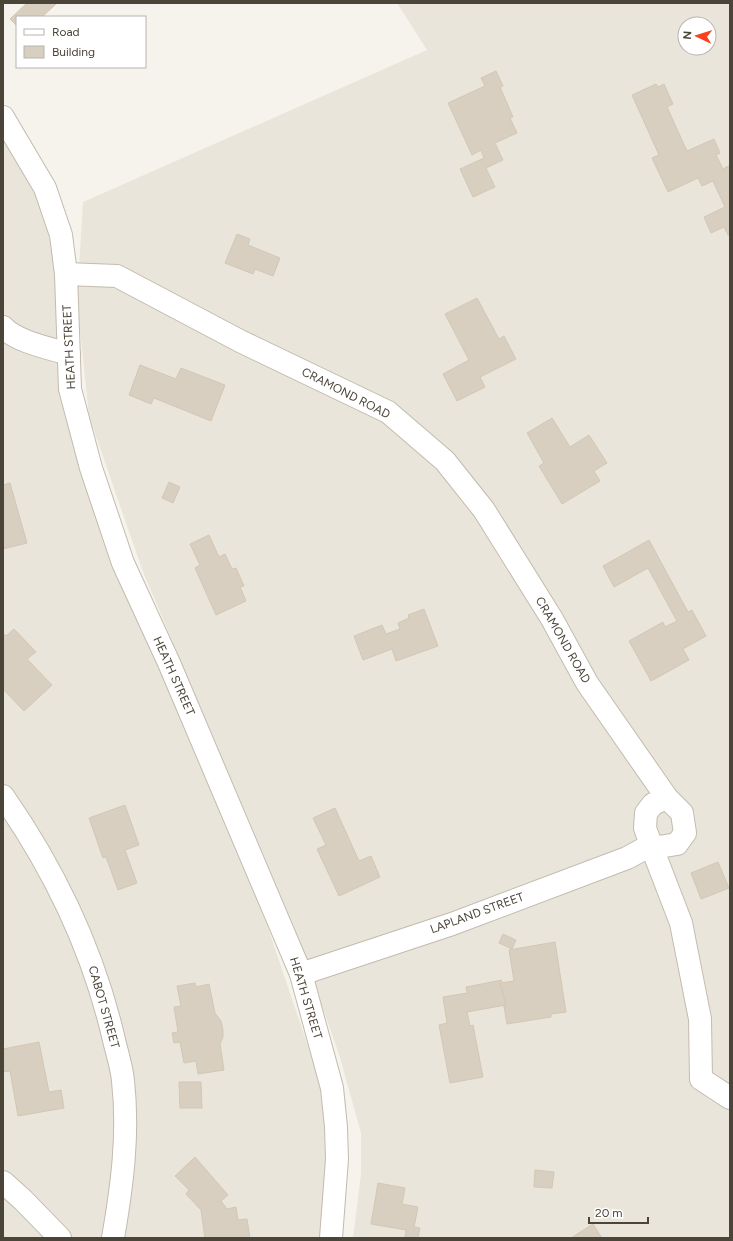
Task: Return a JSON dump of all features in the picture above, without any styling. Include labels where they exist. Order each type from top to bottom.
[{"type":"street","name":"HEATH STREET","points":[[3,118],[45,188],[61,235],[66,274],[70,389],[91,468],[123,563],[169,663],[301,974],[332,1088],[336,1127],[337,1159],[331,1238]]},
{"type":"street","name":"CRAMOND ROAD","points":[[66,274],[117,276],[240,341],[388,412],[445,461],[484,510],[552,620],[587,683],[667,798]]},
{"type":"street","points":[[3,327],[8,332],[30,343],[68,354]]},
{"type":"street","name":"CABOT STREET","points":[[3,796],[49,871],[84,942],[108,1014],[123,1080],[125,1144],[113,1238]]},
{"type":"street","points":[[667,798],[653,804],[646,813],[645,828],[682,923],[700,1020],[701,1079],[730,1098]]},
{"type":"street","name":"LAPLAND STREET","points":[[301,974],[452,924],[627,858],[651,845],[659,847],[677,844],[685,833],[682,813],[667,798]]},
{"type":"street","points":[[3,1182],[60,1238]]},
{"type":"shaded area","points":[[397,3],[730,3],[730,1238],[353,1238],[361,1174],[361,1133],[339,1054],[294,927],[143,572],[89,416],[77,301],[83,202],[427,50]]},
{"type":"shaded area","points":[[3,132],[18,155],[42,207],[55,262],[81,458],[263,913],[320,1082],[328,1153],[321,1238],[3,1238]]},
{"type":"building","points":[[27,3],[57,3],[43,16],[16,16],[16,25],[10,19]]},
{"type":"building","points":[[496,71],[503,86],[500,87],[513,117],[510,118],[517,133],[495,143],[503,160],[486,168],[495,187],[473,197],[460,169],[484,158],[481,150],[472,155],[448,103],[485,86],[481,78]]},
{"type":"building","points":[[656,84],[658,87],[664,84],[673,104],[667,107],[687,151],[714,139],[720,153],[716,155],[723,169],[730,165],[730,234],[728,235],[724,227],[711,233],[704,217],[725,207],[713,181],[702,186],[698,178],[668,192],[652,158],[659,155],[632,95]]},
{"type":"building","points":[[237,234],[250,239],[248,245],[280,258],[273,276],[255,269],[253,274],[225,263]]},
{"type":"building","points":[[477,298],[499,339],[504,336],[516,359],[480,377],[485,387],[457,401],[443,374],[469,360],[445,314]]},
{"type":"building","points":[[140,365],[176,379],[181,368],[225,385],[211,421],[154,398],[151,404],[129,395]]},
{"type":"building","points":[[552,418],[570,447],[589,435],[607,463],[594,471],[600,481],[562,504],[539,466],[544,463],[527,433]]},
{"type":"building","points":[[169,482],[180,487],[173,503],[162,498]]},
{"type":"building","points":[[10,483],[27,543],[3,549],[3,485]]},
{"type":"building","points":[[209,535],[219,557],[225,554],[232,569],[236,568],[244,586],[240,587],[246,601],[216,615],[195,568],[200,565],[190,544]]},
{"type":"building","points":[[649,540],[688,612],[692,610],[706,636],[683,649],[689,660],[651,681],[629,641],[663,622],[665,627],[677,621],[648,568],[614,587],[603,566]]},
{"type":"building","points":[[424,609],[438,646],[396,661],[392,649],[363,660],[354,636],[382,625],[386,634],[400,629],[398,623],[409,618],[408,615]]},
{"type":"building","points":[[14,629],[36,652],[27,659],[52,685],[24,711],[3,689],[3,633],[6,636]]},
{"type":"building","points":[[125,805],[139,845],[125,850],[137,883],[118,890],[106,857],[103,858],[89,818]]},
{"type":"building","points":[[335,808],[359,861],[371,856],[380,877],[339,896],[317,849],[326,845],[313,818]]},
{"type":"building","points":[[718,862],[729,888],[701,899],[691,873]]},
{"type":"building","points":[[503,934],[516,940],[512,949],[499,943]]},
{"type":"building","points":[[555,942],[566,1012],[551,1014],[551,1017],[507,1024],[500,983],[514,981],[509,950]]},
{"type":"building","points":[[502,980],[500,983],[506,1005],[467,1012],[470,1026],[473,1025],[483,1077],[450,1083],[439,1025],[447,1023],[443,997],[467,993],[466,987]]},
{"type":"building","points":[[195,983],[196,987],[209,984],[215,1013],[221,1021],[223,1030],[223,1037],[220,1044],[224,1070],[198,1074],[196,1061],[184,1063],[180,1042],[174,1043],[172,1033],[178,1032],[174,1007],[181,1006],[177,986]]},
{"type":"building","points":[[39,1042],[49,1092],[61,1090],[64,1108],[18,1116],[10,1071],[3,1072],[3,1049]]},
{"type":"building","points":[[179,1082],[201,1082],[202,1108],[180,1108]]},
{"type":"building","points":[[195,1157],[228,1195],[221,1201],[227,1209],[236,1207],[238,1220],[247,1219],[250,1238],[205,1238],[201,1210],[186,1194],[189,1190],[175,1176]]},
{"type":"building","points":[[535,1170],[554,1172],[552,1188],[534,1187]]},
{"type":"building","points":[[378,1183],[405,1188],[402,1204],[418,1207],[414,1227],[420,1228],[418,1238],[405,1237],[406,1230],[371,1224]]},
{"type":"building","points":[[593,1224],[602,1238],[571,1238]]}]
